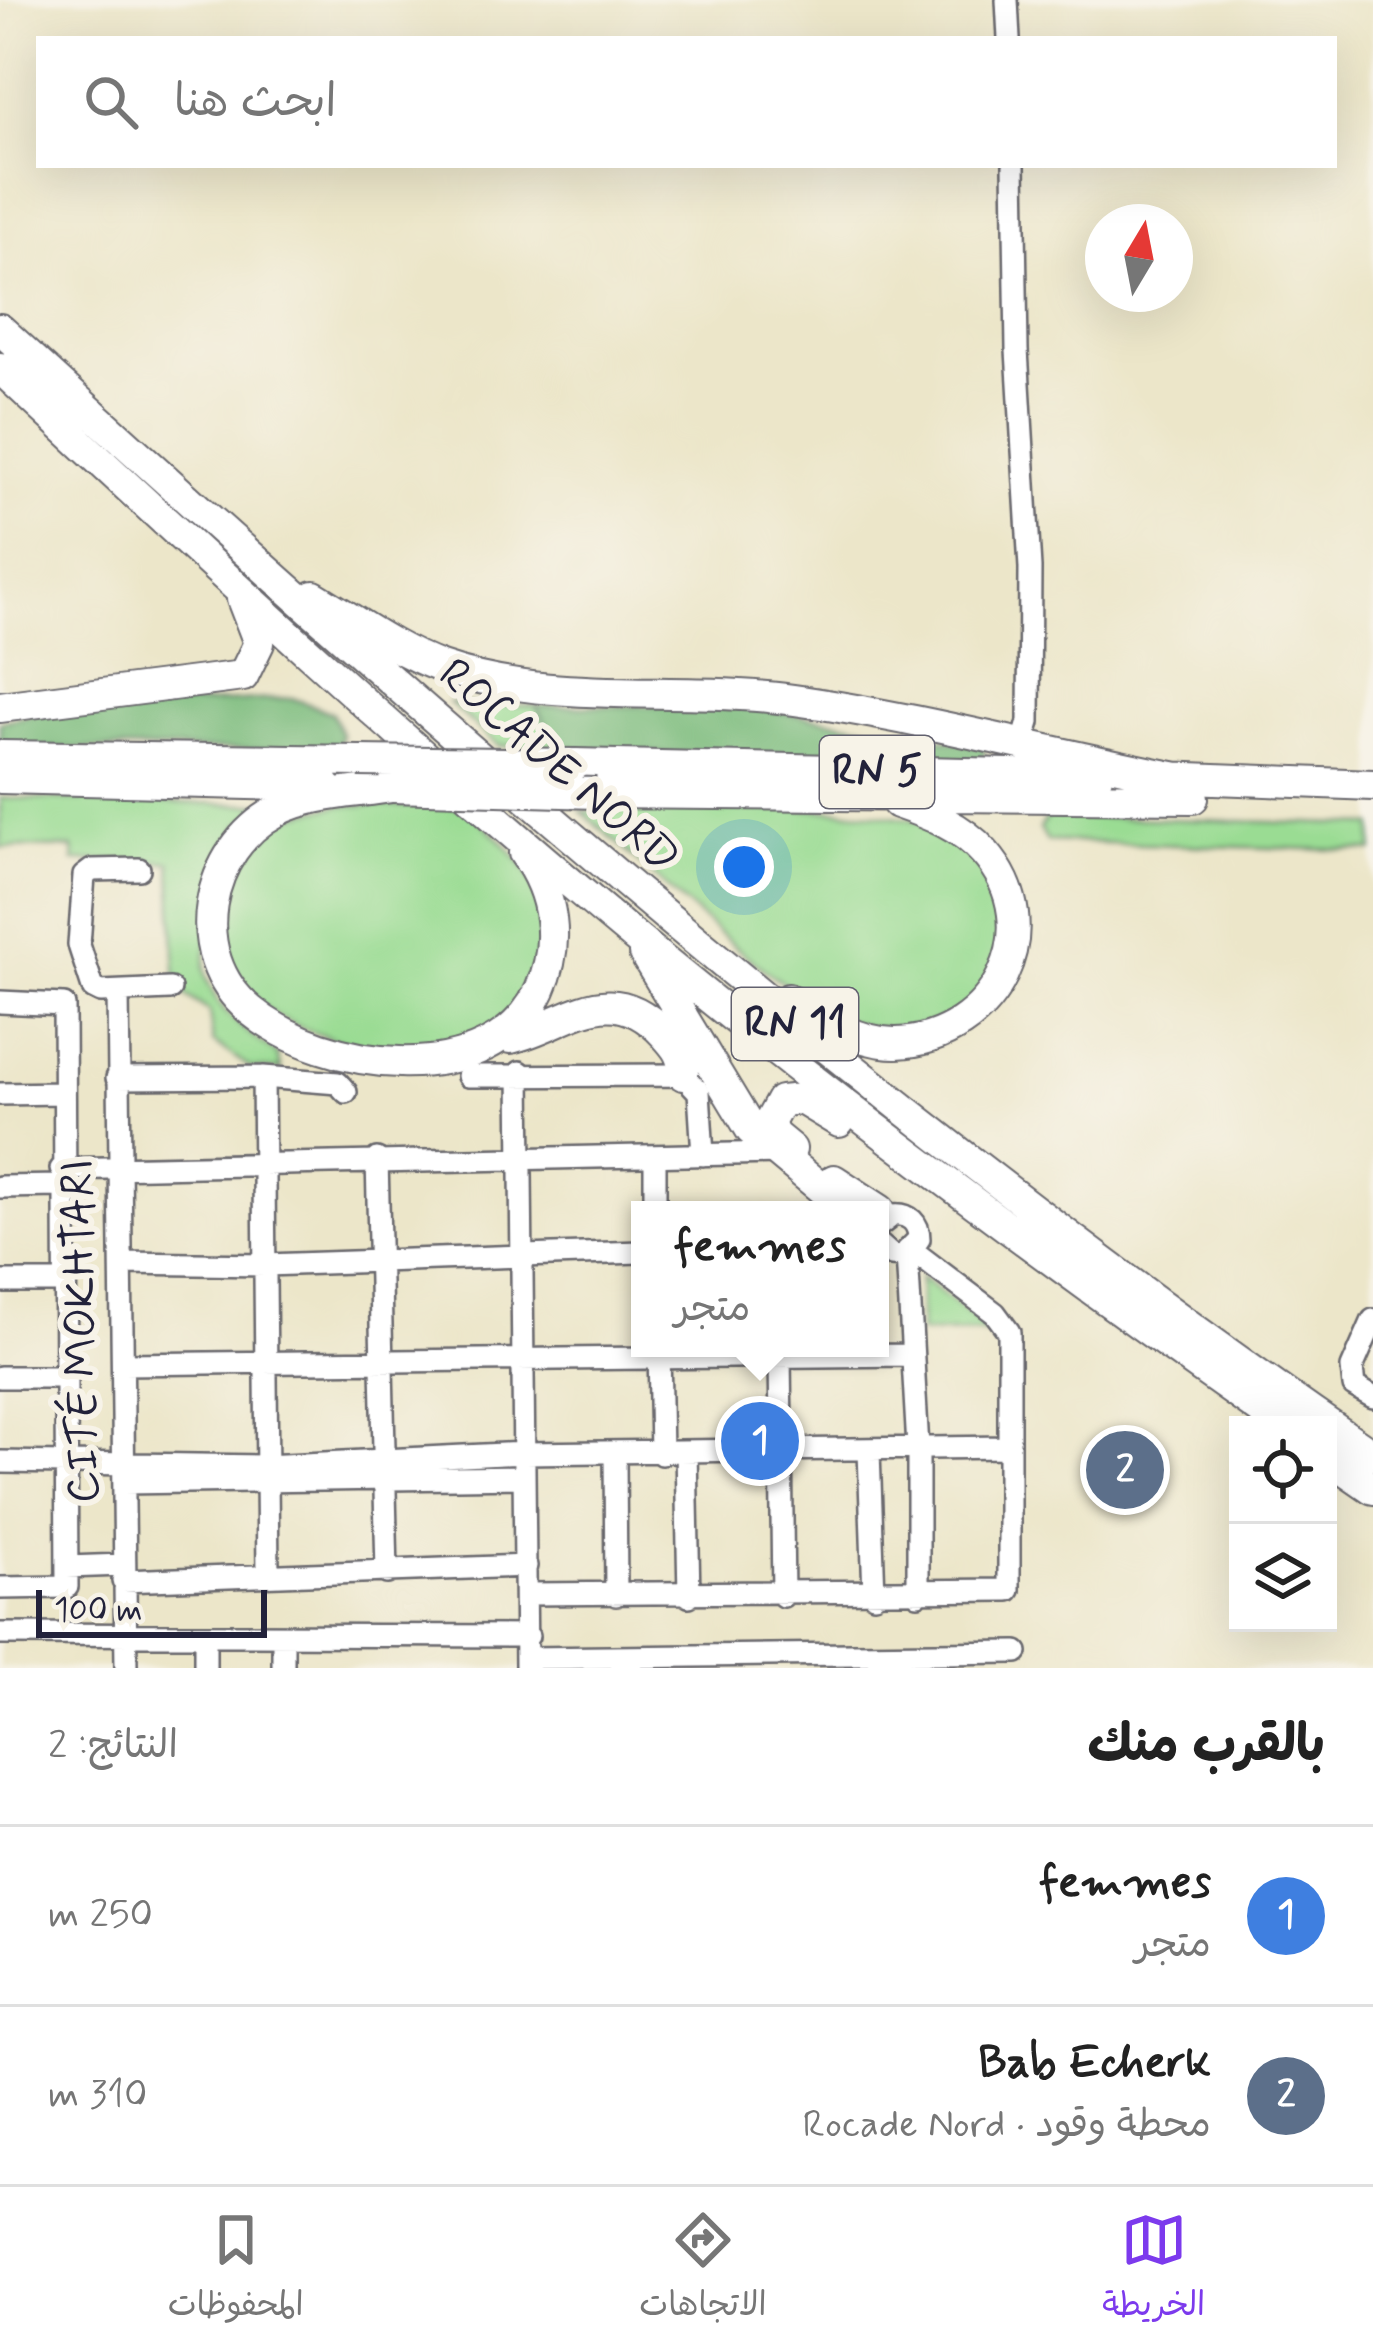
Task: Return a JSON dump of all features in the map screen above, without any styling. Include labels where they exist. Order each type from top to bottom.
[{"type":"highway","name":"ROCADE NORD","points":[[0,329],[248,555],[704,951],[981,1171],[1373,1455]]},
{"type":"highway","name":"ROCADE NORD","points":[[0,368],[236,588],[636,937],[908,1155],[1270,1416]]},
{"type":"highway","points":[[248,555],[421,657],[477,676],[524,685],[788,699],[1178,778]]},
{"type":"highway","points":[[0,707],[243,676],[259,643],[255,622],[236,588]]},
{"type":"highway","name":"RN 5","points":[[0,755],[1373,785]]},
{"type":"highway","name":"RN 5","points":[[0,778],[596,793],[1373,803]]},
{"type":"highway","points":[[392,787],[305,801],[253,826],[226,856],[210,896],[212,943],[224,977],[245,1007],[278,1031],[355,1057],[436,1060],[524,1035],[586,1006],[619,1006],[649,1018],[678,1049],[683,1075]]},
{"type":"highway","points":[[704,951],[824,1020],[869,1039],[896,1043],[926,1038],[948,1031],[983,1008],[1011,963],[1015,917],[1005,884],[985,853],[939,818],[874,796]]},
{"type":"highway","points":[[490,1043],[533,1004],[552,952],[550,912],[539,873],[503,824]]},
{"type":"highway","points":[[636,937],[751,1130],[836,1201]]},
{"type":"highway","points":[[864,1201],[779,1140],[769,1123],[772,1110],[782,1100],[801,1099],[908,1155]]},
{"type":"highway","points":[[1337,1463],[1373,1489]]},
{"type":"street","points":[[1007,0],[1009,36]]},
{"type":"street","points":[[1014,168],[1016,350],[1030,568],[1029,722],[1022,746]]},
{"type":"street","points":[[110,993],[92,988],[82,963],[81,884],[92,870],[139,869]]},
{"type":"street","points":[[0,1002],[64,1005],[110,993],[170,989]]},
{"type":"street","name":"CITÉ MOKHTARI","points":[[110,993],[122,1263],[126,1668]]},
{"type":"street","points":[[0,1588],[67,1587],[61,1177],[64,1005]]},
{"type":"street","points":[[468,1076],[520,1072],[683,1075],[699,1092],[703,1156]]},
{"type":"street","points":[[520,1072],[517,1157],[527,1654]]},
{"type":"street","points":[[263,1077],[268,1575]]},
{"type":"street","points":[[117,1078],[263,1077],[338,1083],[346,1092]]},
{"type":"street","points":[[0,1094],[62,1093]]},
{"type":"street","points":[[0,1186],[118,1167],[781,1154]]},
{"type":"street","points":[[655,1158],[655,1201]]},
{"type":"street","points":[[377,1159],[387,1574]]},
{"type":"street","points":[[889,1215],[907,1216],[917,1225],[919,1239],[894,1252]]},
{"type":"street","points":[[122,1263],[383,1263],[631,1252]]},
{"type":"street","points":[[894,1252],[918,1448],[918,1594]]},
{"type":"street","points":[[528,1594],[689,1597],[1009,1590],[1009,1332],[994,1313],[894,1252]]},
{"type":"street","points":[[0,1282],[66,1282]]},
{"type":"street","points":[[1373,1320],[1352,1368],[1354,1386],[1373,1396]]},
{"type":"street","points":[[124,1364],[631,1354]]},
{"type":"street","points":[[889,1355],[910,1355]]},
{"type":"street","points":[[659,1357],[661,1454]]},
{"type":"street","points":[[780,1357],[783,1596]]},
{"type":"street","points":[[0,1377],[65,1377]]},
{"type":"street","points":[[386,1471],[524,1453],[1008,1447]]},
{"type":"street","points":[[686,1451],[689,1597]]},
{"type":"street","points":[[869,1451],[874,1595]]},
{"type":"street","points":[[615,1454],[616,1595]]},
{"type":"street","points":[[0,1462],[66,1460],[124,1472],[386,1471],[524,1478]]},
{"type":"street","points":[[67,1567],[123,1573],[268,1575],[526,1566]]},
{"type":"street","points":[[0,1634],[283,1636],[608,1663],[989,1660],[1017,1652]]},
{"type":"street","points":[[205,1636],[205,1668]]},
{"type":"street","points":[[283,1636],[283,1668]]},
{"type":"green space","points":[[292,698],[332,713],[342,736],[336,750],[0,748],[0,722],[44,712]]},
{"type":"green space","points":[[449,703],[536,706],[558,746],[499,746]]},
{"type":"green space","points":[[536,706],[746,706],[984,746],[984,761],[561,751]]},
{"type":"green space","points":[[0,798],[269,805],[239,825],[212,923],[205,971],[224,1009],[277,1054],[281,1070],[251,1068],[213,1042],[209,1011],[181,992],[176,975],[171,862],[74,861],[73,848],[0,847]]},
{"type":"green space","points":[[344,805],[466,807],[525,869],[541,899],[543,935],[517,1005],[489,1030],[452,1044],[410,1049],[366,1046],[284,1020],[254,999],[238,980],[224,933],[225,907],[241,859],[274,824]]},
{"type":"green space","points":[[826,810],[916,821],[944,831],[982,863],[997,886],[1004,915],[1000,963],[988,988],[945,1019],[908,1028],[854,1023],[822,1008],[750,959],[581,811]]},
{"type":"green space","points":[[1048,816],[1373,825],[1373,851],[1047,841],[1040,829]]},
{"type":"green space","points":[[920,1277],[993,1332],[920,1333]]},
{"type":"place","name":"femmes","points":[[760,1441]]},
{"type":"place","name":"Bab Echerk","points":[[1125,1470]]}]
